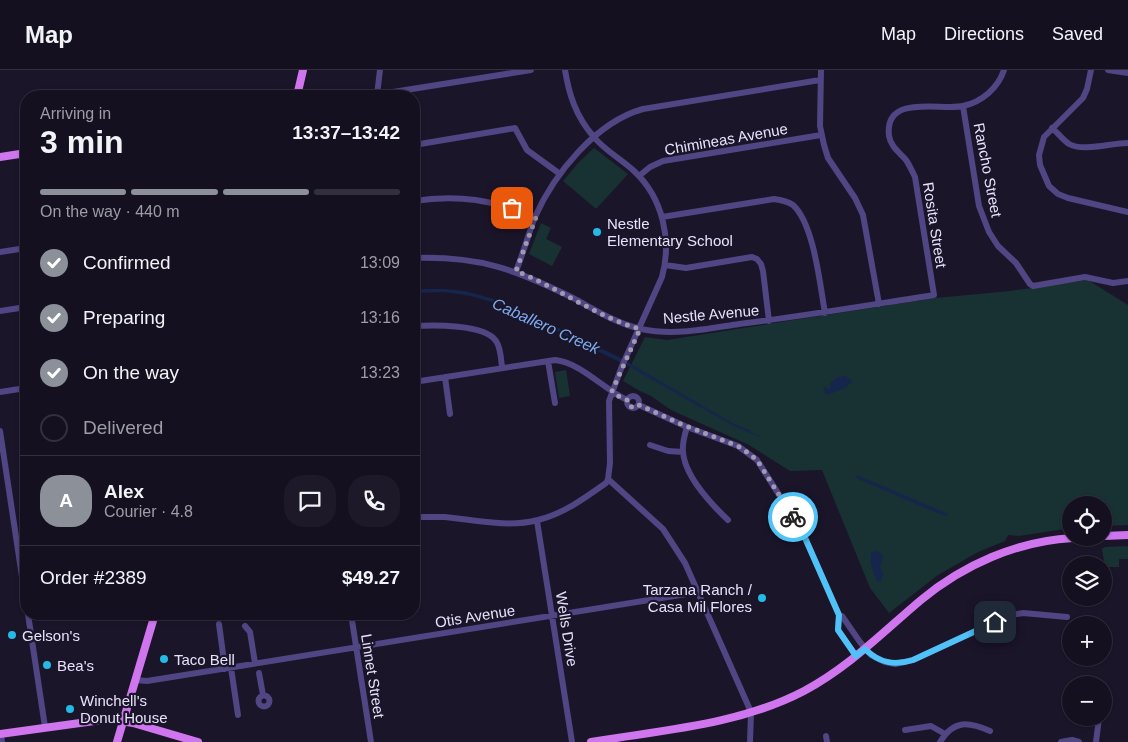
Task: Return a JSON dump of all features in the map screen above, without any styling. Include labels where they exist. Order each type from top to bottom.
[{"type":"main road","points":[[298,90],[303,70]]},
{"type":"main road","points":[[0,157],[20,154]]},
{"type":"main road","points":[[1112,536],[1128,535]]},
{"type":"main road","points":[[592,742],[706,724],[750,712],[806,690],[828,677],[856,656],[922,599],[965,570],[1022,546],[1062,540]]},
{"type":"main road","points":[[116,742],[153,620]]},
{"type":"main road","points":[[1,737],[45,727],[98,720],[123,720],[198,742]]},
{"type":"street","points":[[378,90],[380,70]]},
{"type":"street","points":[[408,90],[531,70]]},
{"type":"street","points":[[420,517],[443,517],[499,523],[537,521],[577,503],[606,483],[608,479],[610,463],[608,409],[612,391],[657,291],[665,265],[666,239],[662,217],[653,197],[639,176],[594,137],[575,110],[565,70]]},
{"type":"street","points":[[821,70],[821,135],[828,158],[855,198],[863,215],[879,304]]},
{"type":"street","name":"Rosita Street","points":[[934,295],[915,177],[908,163],[892,145],[889,137],[889,128],[893,118],[900,111],[911,106],[963,106],[983,98],[993,90],[1002,77],[1004,70]]},
{"type":"street","points":[[1091,70],[1087,89],[1076,108],[1044,137],[1039,155],[1043,175],[1049,186],[1058,194],[1128,212]]},
{"type":"street","points":[[1108,70],[1128,73]]},
{"type":"street","points":[[516,271],[536,217],[547,194],[560,174],[594,137],[612,122],[628,113],[643,109],[820,80]]},
{"type":"street","name":"Rancho Street","points":[[963,106],[979,206],[983,220],[988,232],[998,246],[1016,263],[1030,284],[1033,286],[1085,277],[1113,283],[1128,281]]},
{"type":"street","points":[[420,144],[515,128],[526,150],[560,174]]},
{"type":"street","points":[[1052,128],[1069,144],[1082,148],[1114,143],[1128,143]]},
{"type":"street","name":"Chimineas Avenue","points":[[639,176],[650,167],[663,161],[821,135]]},
{"type":"street","points":[[420,200],[451,197],[473,198],[512,208],[536,217]]},
{"type":"street","points":[[662,217],[774,199],[786,201],[794,206],[809,236],[824,312]]},
{"type":"street","points":[[0,252],[20,249]]},
{"type":"street","points":[[665,265],[686,268],[752,257],[757,259],[761,264],[763,272],[769,321]]},
{"type":"street","name":"Nestle Avenue","points":[[420,258],[458,258],[484,262],[516,271],[620,322],[640,329],[664,332],[687,332],[769,321],[934,295]]},
{"type":"street","points":[[0,311],[20,308]]},
{"type":"street","points":[[420,326],[457,327],[486,333],[496,341],[502,368]]},
{"type":"street","points":[[420,381],[555,360],[566,362],[618,396],[627,400],[629,397],[635,396],[639,400],[639,405],[687,427],[738,446],[757,460],[802,531],[839,615],[838,630],[856,656]]},
{"type":"street","points":[[548,361],[555,404]]},
{"type":"street","points":[[445,377],[450,414]]},
{"type":"street","points":[[0,392],[20,389]]},
{"type":"street","points":[[687,427],[683,452],[685,463],[711,503],[728,520]]},
{"type":"street","points":[[0,431],[20,563]]},
{"type":"street","points":[[650,445],[668,452],[683,452]]},
{"type":"street","points":[[608,479],[663,529],[685,563],[750,712],[750,742]]},
{"type":"street","name":"Wells Drive","points":[[537,521],[572,742]]},
{"type":"street","name":"Otis Avenue","points":[[135,680],[147,681],[699,592]]},
{"type":"street","points":[[839,615],[842,616],[865,649],[876,658],[885,662],[903,663],[1011,615],[1023,613],[1062,617]]},
{"type":"street","points":[[29,620],[45,727]]},
{"type":"street","name":"Linnet Street","points":[[351,620],[370,742]]},
{"type":"street","points":[[219,624],[238,715]]},
{"type":"street","points":[[245,626],[250,632],[255,664]]},
{"type":"street","points":[[259,673],[263,695]]},
{"type":"street","points":[[940,742],[952,728],[967,724],[974,724],[990,731]]},
{"type":"street","points":[[905,730],[931,726],[945,734]]},
{"type":"street","points":[[1096,742],[1098,726]]},
{"type":"street","points":[[1061,742],[1072,740],[1079,742]]},
{"type":"green space","points":[[594,148],[628,174],[597,208],[563,181]]},
{"type":"green space","points":[[541,223],[551,228],[546,239],[562,247],[552,266],[529,254]]},
{"type":"green space","points":[[1088,280],[1128,305],[1128,525],[1112,526],[1112,496],[1062,496],[1062,529],[1019,536],[1008,535],[1005,541],[978,552],[938,575],[889,613],[870,588],[822,470],[790,471],[749,445],[671,410],[651,396],[623,381],[645,337],[667,340],[935,298],[1010,291]]},
{"type":"green space","points":[[566,370],[570,396],[559,398],[555,372]]},
{"type":"green space","points":[[1105,547],[1128,547],[1128,559],[1119,559],[1119,567],[1112,567],[1112,556],[1103,556],[1102,549]]},
{"type":"water","points":[[420,289],[465,291],[505,302],[619,357],[732,423],[751,431],[750,433],[730,424],[630,367],[505,306],[471,296],[444,292],[420,293]]},
{"type":"water","points":[[845,376],[852,382],[845,388],[827,395],[823,390],[825,387],[830,390],[830,384],[838,377]]},
{"type":"water","points":[[857,475],[948,514],[947,516],[940,514],[856,478]]},
{"type":"water","points":[[875,551],[881,553],[883,557],[880,567],[883,574],[881,582],[877,581],[871,564],[871,553]]},
{"type":"waterway","name":"Caballero Creek","points":[[749,432],[759,436]]},
{"type":"way so far","points":[[512,208],[536,217],[516,271],[620,322],[640,329],[612,391],[627,400],[631,408],[639,405],[738,446],[747,452],[757,460],[793,517]]},
{"type":"place","name":"Nestle Elementary School","points":[[597,232]]},
{"type":"place","name":"Tarzana Ranch / Casa Mil Flores","points":[[762,598]]},
{"type":"place","name":"Gelson's","points":[[12,635]]},
{"type":"place","name":"Taco Bell","points":[[164,659]]},
{"type":"place","name":"Bea's","points":[[47,665]]},
{"type":"place","name":"Winchell's Donut House","points":[[70,709]]},
{"type":"route","points":[[793,517],[802,531],[839,615],[837,618],[838,630],[856,656],[865,649],[871,655],[885,662],[903,663],[995,622]]}]
